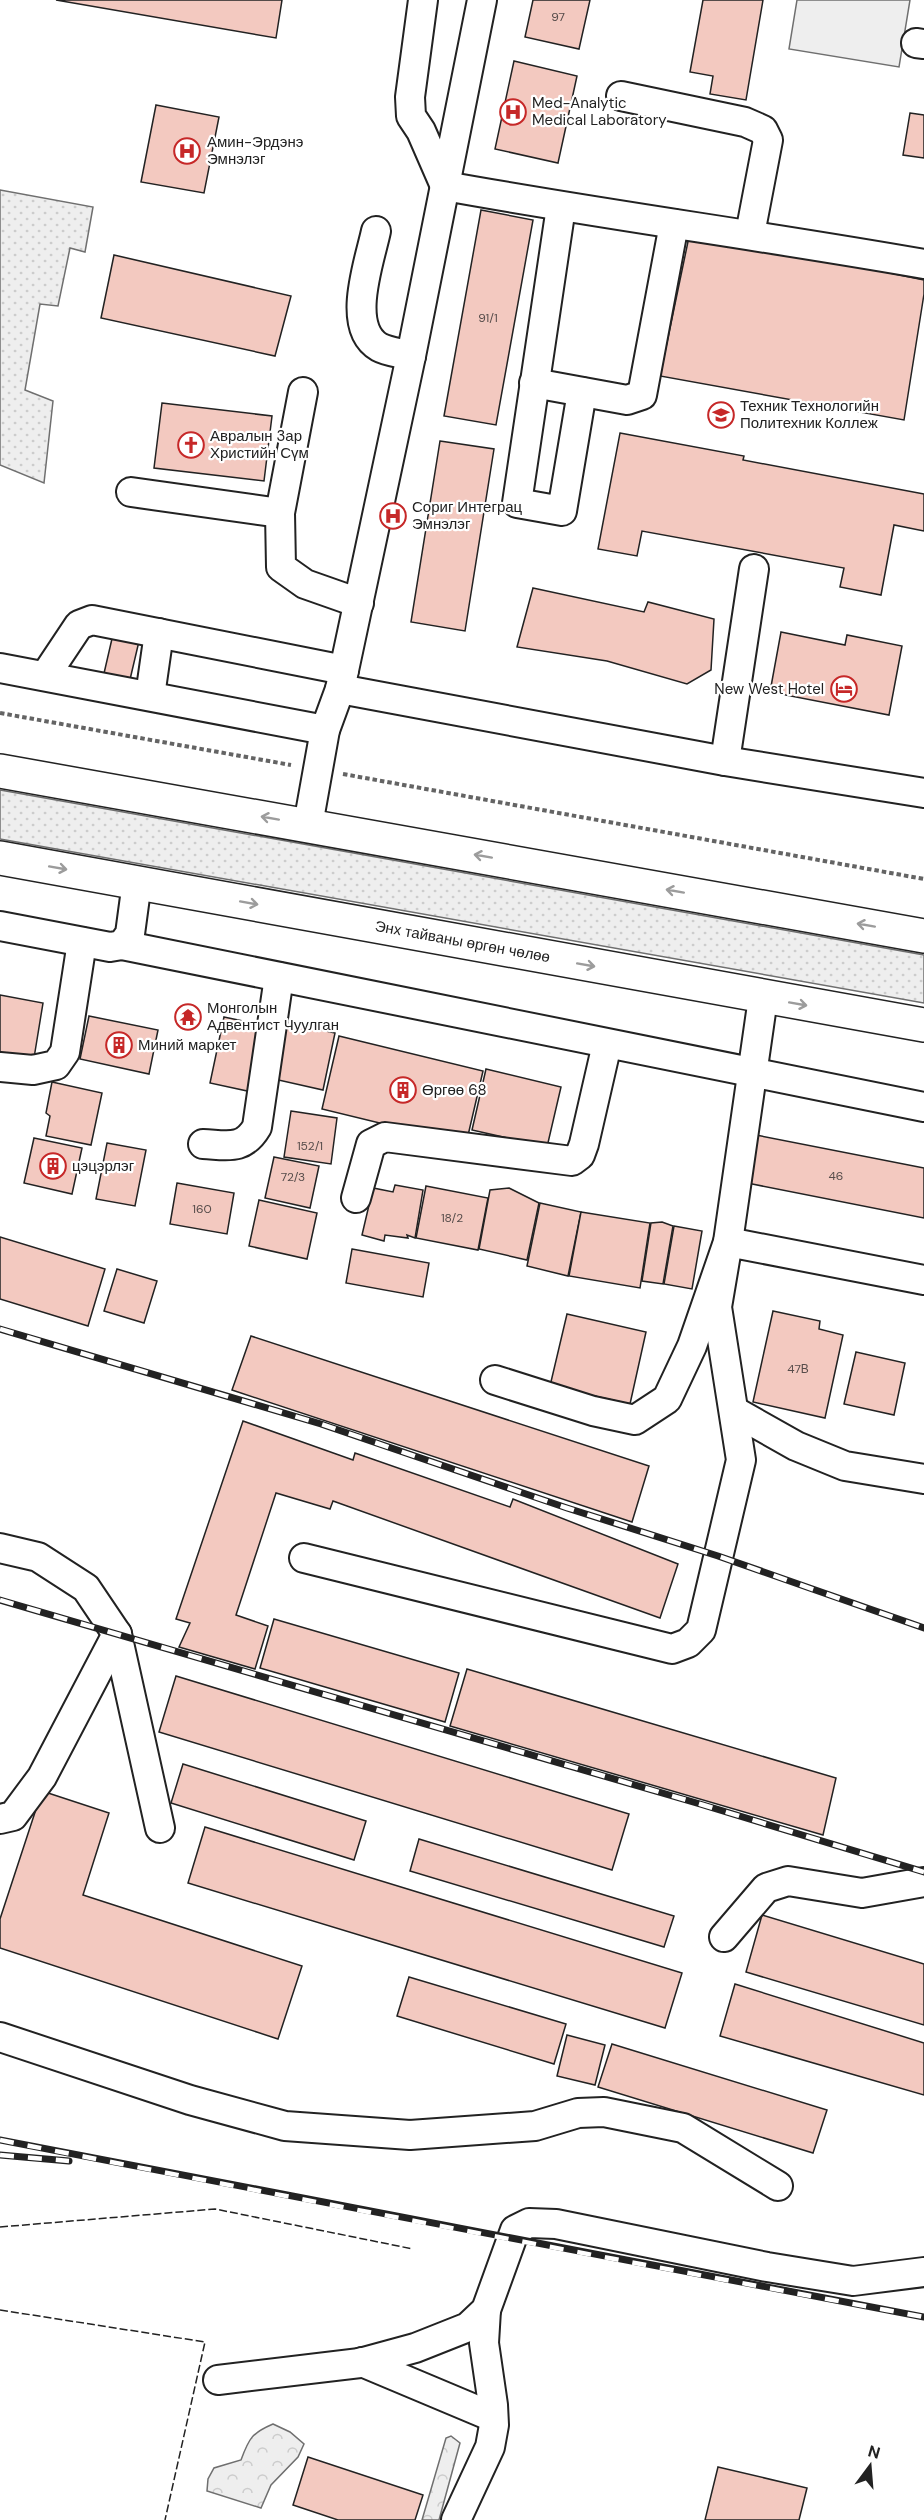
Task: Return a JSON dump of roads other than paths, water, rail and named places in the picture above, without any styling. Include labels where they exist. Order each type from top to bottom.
[{"type":"highway","points":[[0,771],[924,936]]},
{"type":"highway","name":"Энх тайваны өргөн чөлөө","points":[[0,858],[763,998],[924,1025]]},
{"type":"street","points":[[423,0],[410,97],[411,116],[421,131],[445,186]]},
{"type":"street","points":[[308,825],[325,730],[342,680],[359,603],[482,0]]},
{"type":"street","points":[[621,96],[745,122],[764,130],[768,140],[750,234]]},
{"type":"street","points":[[445,186],[561,207],[750,234],[924,264]]},
{"type":"street","points":[[561,207],[517,503],[562,511],[582,392]]},
{"type":"street","points":[[534,383],[627,400],[642,395],[674,224]]},
{"type":"street","points":[[376,231],[359,308],[367,333],[378,347],[411,356]]},
{"type":"street","points":[[303,392],[280,513],[280,567],[305,584],[359,603]]},
{"type":"street","points":[[131,492],[280,513]]},
{"type":"street","points":[[725,761],[754,568]]},
{"type":"street","points":[[45,676],[80,625],[92,620],[159,633],[342,680],[725,761],[924,793]]},
{"type":"street","points":[[150,696],[159,633]]},
{"type":"street","points":[[0,668],[325,730]]},
{"type":"street","points":[[122,945],[130,934],[137,882]]},
{"type":"street","points":[[0,926],[110,947],[122,945],[924,1107]]},
{"type":"street","points":[[0,1066],[33,1071],[56,1065],[65,1052],[82,942]]},
{"type":"street","points":[[203,1144],[240,1145],[247,1141],[257,1127],[279,977]]},
{"type":"street","points":[[304,1558],[672,1649],[688,1643],[701,1630],[741,1460],[717,1306],[763,998]]},
{"type":"street","points":[[356,1197],[371,1144],[385,1137],[572,1161],[580,1155],[584,1144],[607,1044]]},
{"type":"street","points":[[728,1242],[924,1280]]},
{"type":"street","points":[[495,1380],[593,1411],[635,1420],[668,1399],[692,1346],[728,1242]]},
{"type":"street","points":[[734,1411],[796,1446],[845,1466],[924,1479]]},
{"type":"street","points":[[0,1548],[38,1557],[86,1588],[117,1634],[160,1828]]},
{"type":"street","points":[[0,1819],[13,1816],[42,1777],[117,1634]]},
{"type":"street","points":[[724,1937],[766,1888],[788,1881],[862,1893],[924,1882]]},
{"type":"street","points":[[0,2037],[190,2100],[285,2126],[410,2134],[535,2126],[578,2113],[604,2112],[626,2116],[683,2128],[778,2186]]},
{"type":"street","points":[[456,2520],[490,2447],[493,2417],[484,2343],[486,2310],[515,2230],[529,2223],[555,2224],[767,2267],[853,2281],[924,2272]]},
{"type":"street","points":[[218,2380],[362,2362],[415,2348],[468,2327],[486,2310]]},
{"type":"street","points":[[362,2362],[493,2417]]},
{"type":"railway","points":[[0,1329],[321,1424],[567,1508],[718,1556],[924,1628]]},
{"type":"railway","points":[[0,1600],[700,1804],[924,1872]]},
{"type":"railway","points":[[0,2140],[924,2317]]},
{"type":"railway","points":[[0,2155],[69,2161]]},
{"type":"place","name":"Med-Analytic Medical Laboratory","points":[[513,112]]},
{"type":"place","name":"Амин-Эрдэнэ Эмнэлэг","points":[[187,151]]},
{"type":"place","name":"Техник Технологийн Политехник Коллеж","points":[[721,415]]},
{"type":"place","name":"Авралын 3ар Христийн Сүм","points":[[191,445]]},
{"type":"place","name":"Сориг Интеграц Эмнэлэг","points":[[393,516]]},
{"type":"place","name":"New West Hotel","points":[[844,689]]},
{"type":"place","name":"Монголын Адвентист Чуулган","points":[[188,1017]]},
{"type":"place","name":"Миний маркет","points":[[119,1045]]},
{"type":"place","name":"Өргөө 68","points":[[403,1090]]},
{"type":"place","name":"цэцэрлэг","points":[[53,1166]]}]
